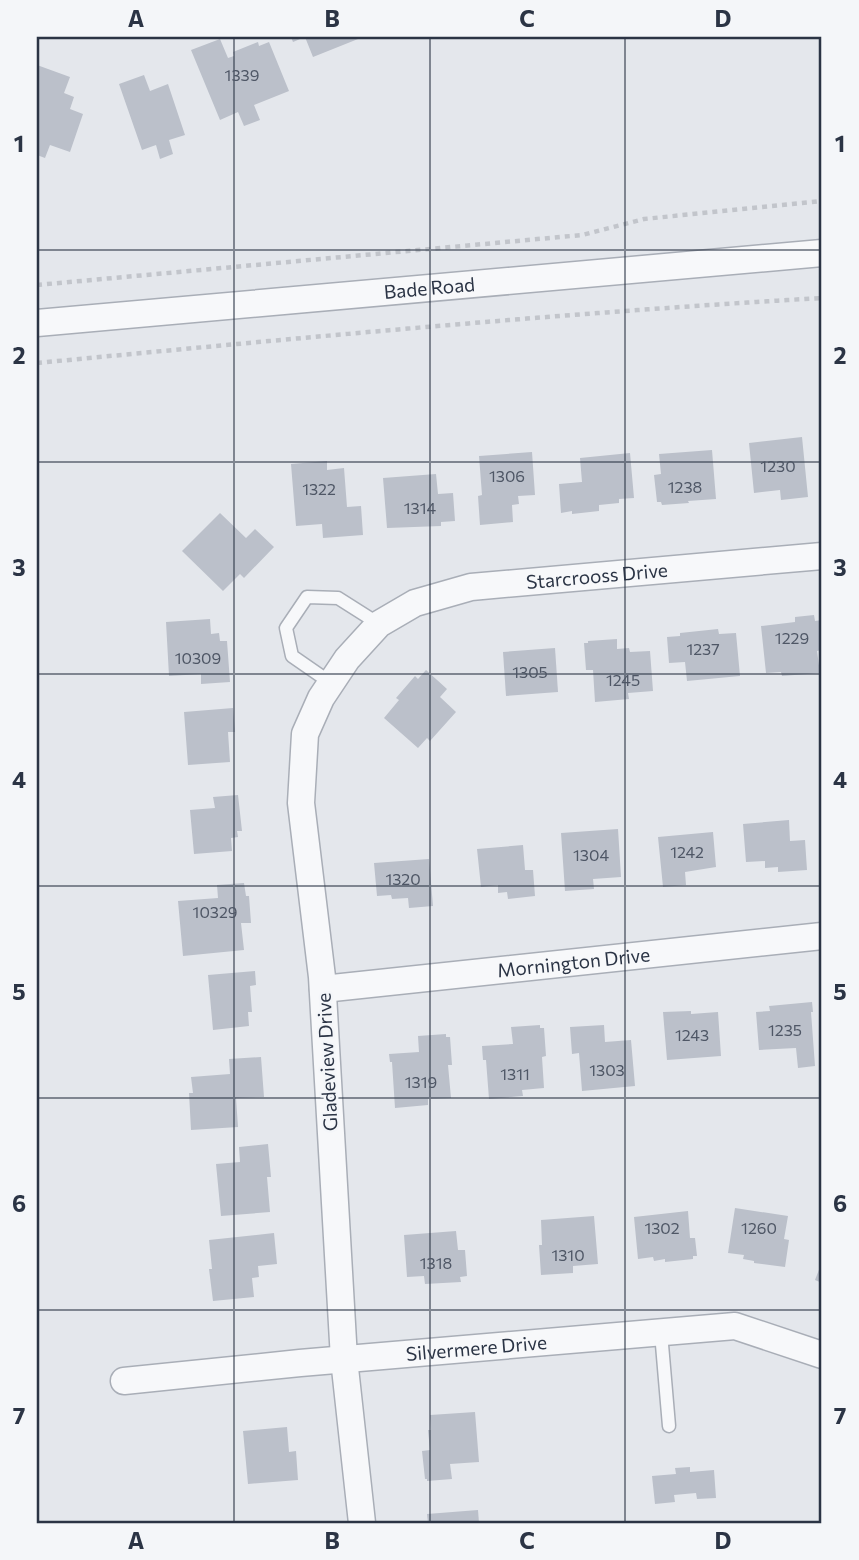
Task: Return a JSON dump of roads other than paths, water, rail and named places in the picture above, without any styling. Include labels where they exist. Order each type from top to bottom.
[{"type":"street","name":"Bade Road","points":[[37,323],[822,253]]},
{"type":"street","name":"Starcrooss Drive","points":[[379,624],[415,603],[471,587],[822,556]]},
{"type":"street","name":"Gladeview Drive","points":[[362,1523],[344,1359],[323,989],[301,803],[306,734],[321,698],[347,659],[379,624]]},
{"type":"street","name":"Mornington Drive","points":[[323,989],[822,936]]},
{"type":"street","name":"Silvermere Drive","points":[[124,1381],[344,1359],[735,1326],[822,1355]]},
{"type":"lane","points":[[331,683],[292,656],[286,628],[307,597],[338,598],[379,624]]},
{"type":"lane","points":[[661,1332],[670,1426]]}]
